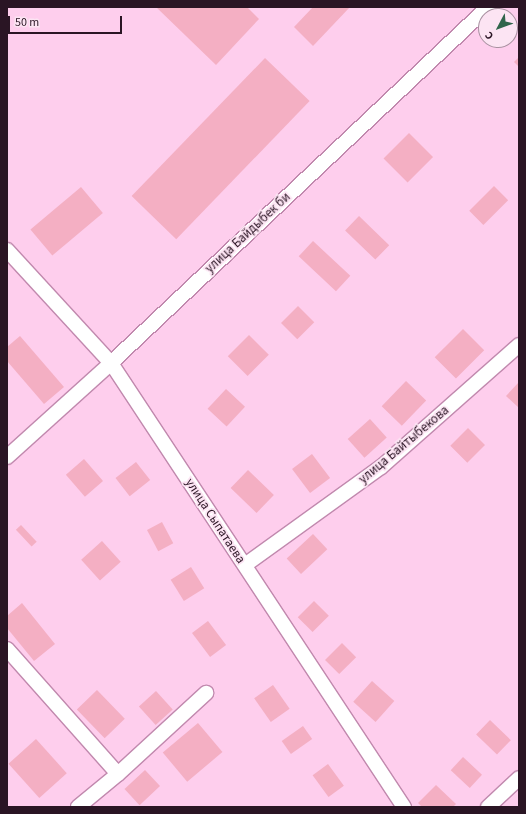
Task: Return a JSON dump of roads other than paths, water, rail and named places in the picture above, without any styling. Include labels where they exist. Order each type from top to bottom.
[{"type":"street","name":"улица Байдыбек би","points":[[7,457],[111,363],[488,7]]},
{"type":"street","name":"улица Сыпатаева","points":[[7,250],[111,363],[404,807]]},
{"type":"street","name":"улица Байтыбекова","points":[[245,565],[382,467],[519,345]]},
{"type":"street","points":[[7,649],[118,774]]},
{"type":"street","points":[[78,807],[118,774],[206,693]]},
{"type":"street","points":[[488,807],[519,778]]}]
